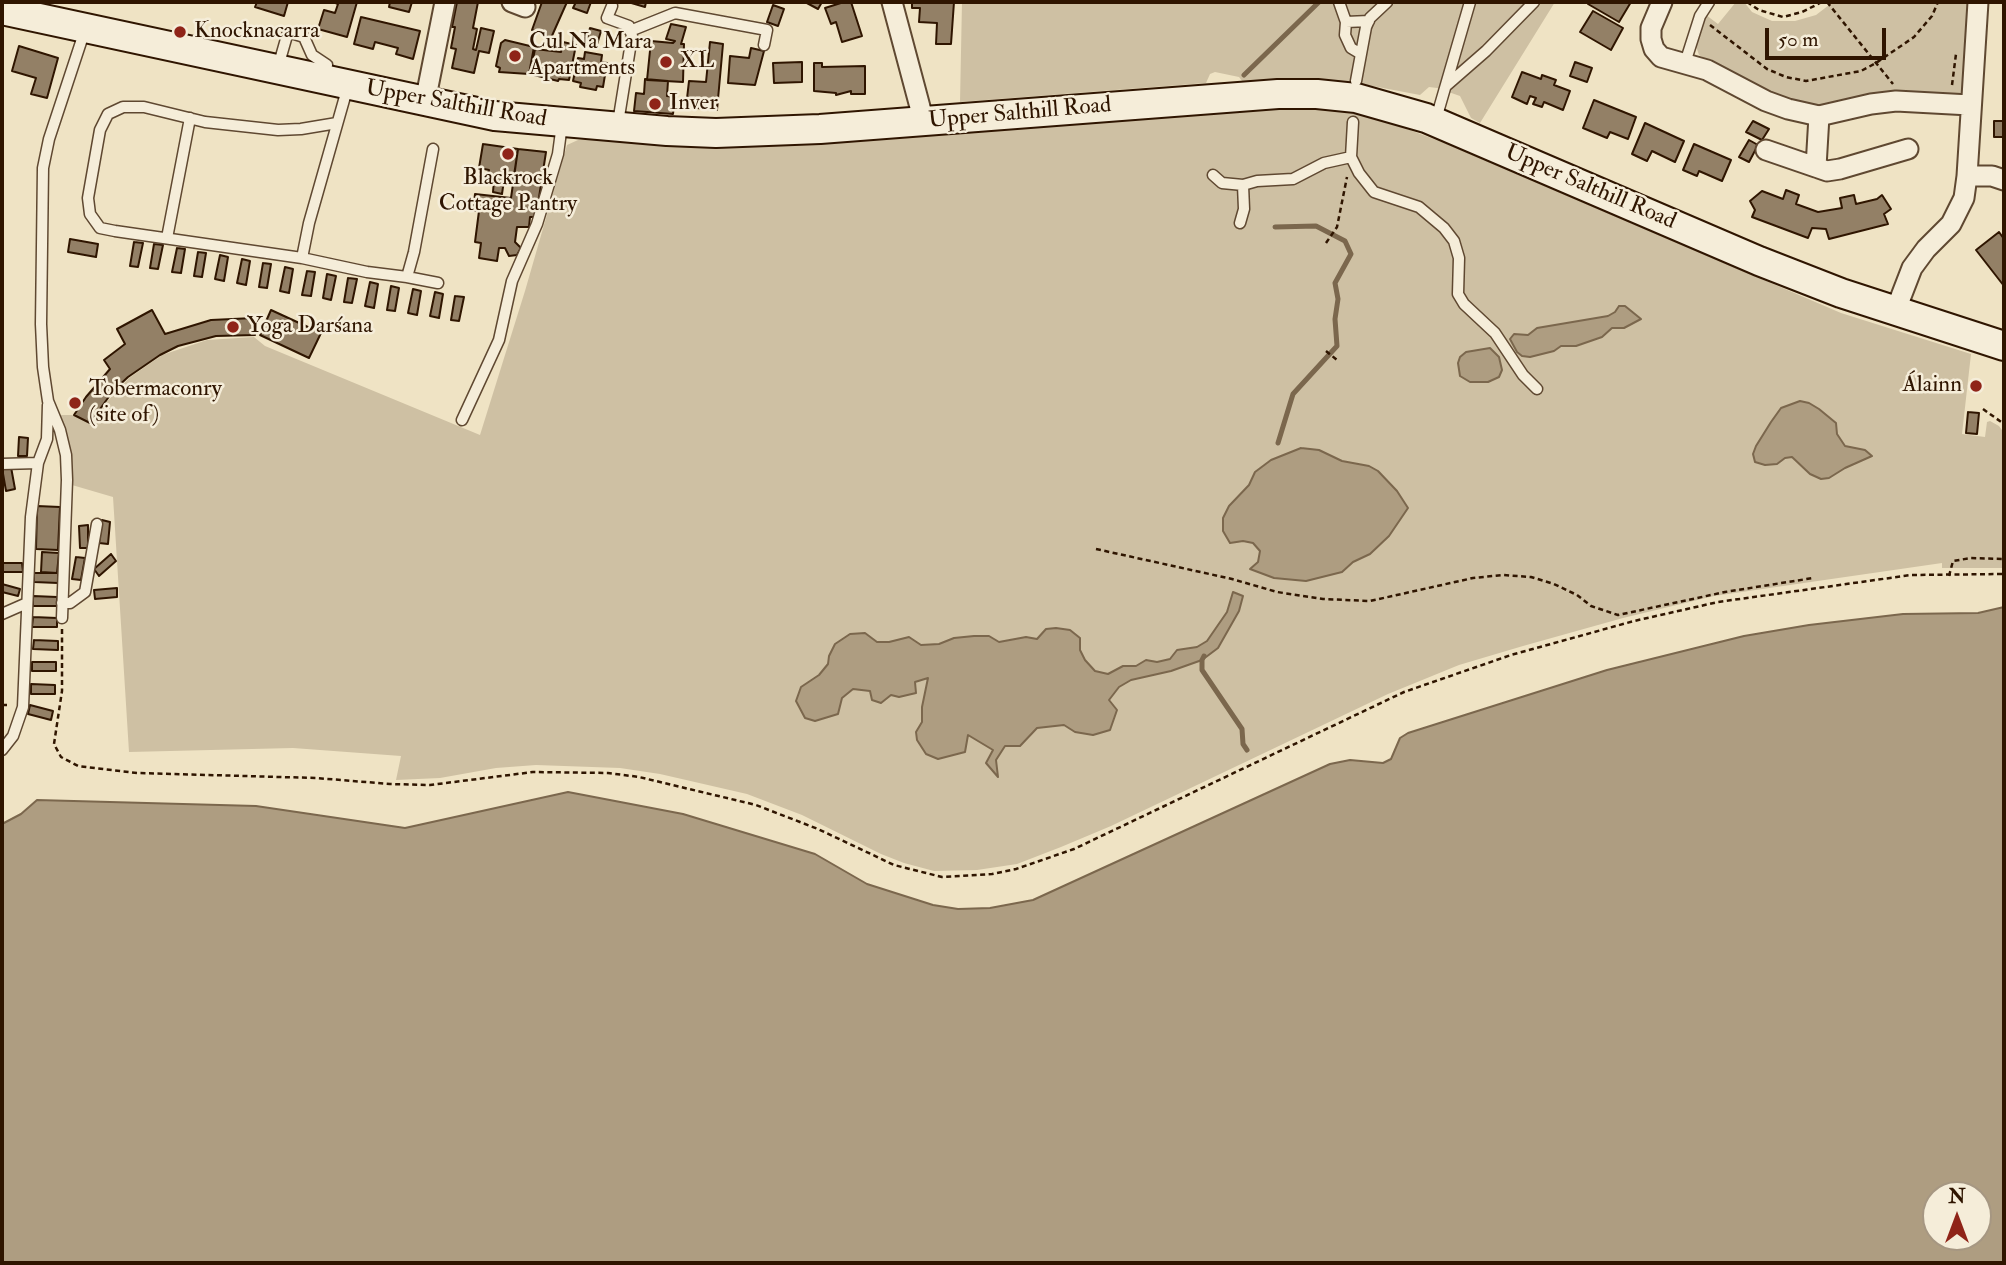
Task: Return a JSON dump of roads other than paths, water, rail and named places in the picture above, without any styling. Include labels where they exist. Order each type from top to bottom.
[{"type":"main road","name":"Upper Salthill Road","points":[[2,10],[495,117],[617,128],[716,133],[924,122],[1201,99],[1317,94],[1365,100],[1434,122],[1759,261],[1895,312],[2004,346]]},
{"type":"street","points":[[425,102],[445,2]]},
{"type":"street","points":[[892,2],[924,122]]},
{"type":"street","points":[[1662,2],[1651,28],[1654,49],[1661,57],[1707,70],[1766,101],[1806,115],[1819,116],[1871,104],[1904,101],[1970,105]]},
{"type":"street","points":[[1895,312],[1908,277],[1919,259],[1957,215],[1964,198],[1978,2]]},
{"type":"street","points":[[1816,167],[1819,116]]},
{"type":"street","points":[[1766,150],[1827,171],[1908,149]]},
{"type":"street","points":[[1967,176],[1992,176],[2004,180]]},
{"type":"lane","points":[[1339,2],[1346,22],[1345,35],[1351,48],[1361,54]]},
{"type":"lane","points":[[1356,81],[1369,21],[1387,2]]},
{"type":"lane","points":[[1434,122],[1447,86],[1470,2]]},
{"type":"lane","points":[[1447,86],[1534,2]]},
{"type":"lane","points":[[1685,63],[1700,16],[1709,2]]},
{"type":"lane","points":[[612,6],[607,18],[629,26],[632,36],[617,128]]},
{"type":"lane","points":[[631,31],[675,13],[767,30],[764,45]]},
{"type":"lane","points":[[1346,22],[1369,21]]},
{"type":"lane","points":[[2,750],[13,736],[23,707],[31,517],[38,463],[47,439],[48,401],[41,324],[43,168],[49,139],[85,29]]},
{"type":"lane","points":[[277,71],[288,32],[304,37],[313,55],[327,65],[336,83],[337,123],[302,258]]},
{"type":"lane","points":[[337,123],[278,130],[205,122],[144,107],[123,107],[108,114],[100,130],[88,198],[90,214],[100,228],[302,258],[438,283]]},
{"type":"lane","points":[[167,238],[190,118]]},
{"type":"lane","points":[[1353,122],[1351,157],[1359,173],[1374,192],[1419,207],[1444,228],[1454,241],[1459,258],[1458,294],[1464,304],[1495,333],[1523,375],[1537,389]]},
{"type":"lane","points":[[462,420],[499,340],[512,281],[537,224],[558,154],[562,124]]},
{"type":"lane","points":[[407,277],[433,149]]},
{"type":"lane","points":[[1213,175],[1222,183],[1243,185],[1257,181],[1293,179],[1324,163],[1351,157]]},
{"type":"lane","points":[[1240,223],[1244,209],[1243,185]]},
{"type":"lane","points":[[48,401],[60,430],[66,455],[62,618]]},
{"type":"lane","points":[[2,464],[38,463]]},
{"type":"lane","points":[[62,603],[70,603],[85,592],[97,524]]},
{"type":"lane","points":[[2,614],[27,603]]},
{"type":"waterway","points":[[1244,75],[1319,2]]},
{"type":"waterway","points":[[1275,227],[1316,226],[1345,241],[1351,254],[1335,283],[1338,299],[1335,319],[1337,346],[1293,394],[1278,443]]},
{"type":"waterway","points":[[1204,656],[1202,670],[1242,729],[1243,744],[1247,750]]},
{"type":"place","name":"Knocknacarra","points":[[180,32]]},
{"type":"place","name":"Cul Na Mara Apartments","points":[[515,56]]},
{"type":"place","name":"XL","points":[[666,62]]},
{"type":"place","name":"Inver","points":[[655,104]]},
{"type":"place","name":"Blackrock Cottage Pantry","points":[[508,154]]},
{"type":"place","name":"Yoga Darśana","points":[[233,327]]},
{"type":"place","name":"Álainn","points":[[1976,386]]},
{"type":"place","name":"Tobermaconry (site of)","points":[[75,403]]}]
